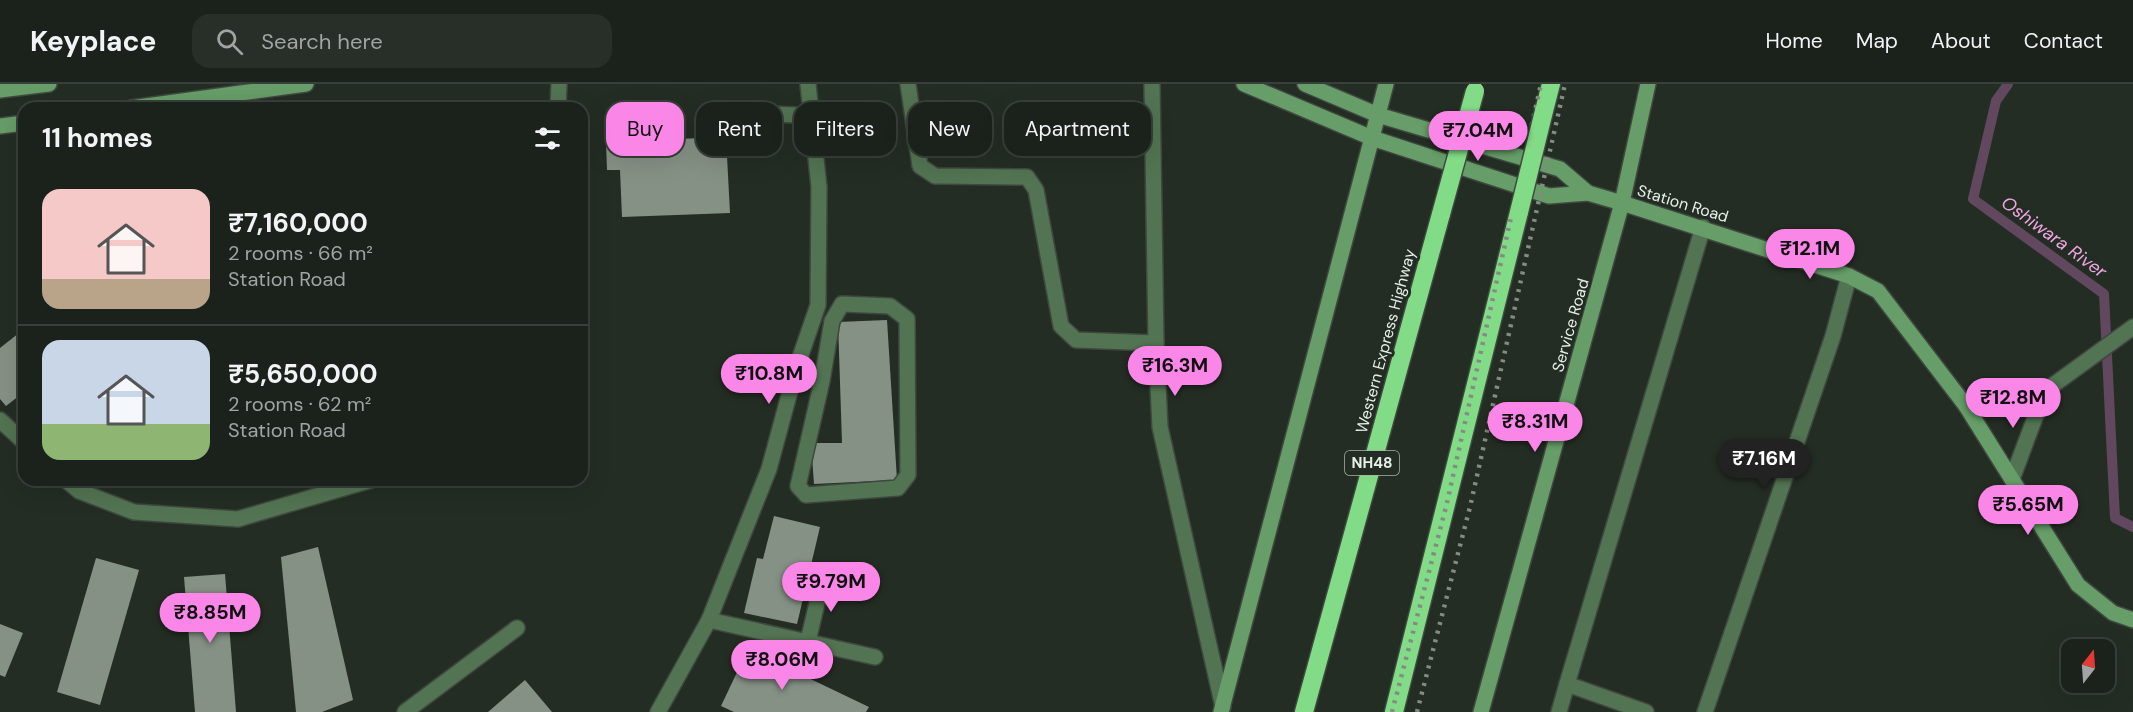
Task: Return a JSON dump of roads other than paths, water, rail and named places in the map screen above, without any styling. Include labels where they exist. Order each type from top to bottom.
[{"type":"highway","points":[[1394,712],[1551,84]]},
{"type":"highway","name":"Western Express Highway","points":[[1304,712],[1476,87]]},
{"type":"street","points":[[0,90],[49,84]]},
{"type":"street","points":[[175,102],[306,84]]},
{"type":"street","points":[[558,102],[559,84]]},
{"type":"street","points":[[808,84],[810,102]]},
{"type":"street","points":[[908,84],[920,166],[935,176],[1027,177],[1036,190],[1060,326],[1076,340],[1156,343]]},
{"type":"street","points":[[1152,84],[1156,343],[1160,427],[1222,710]]},
{"type":"street","name":"Station Road","points":[[1244,84],[1372,138],[1549,196],[1588,193],[1623,203],[1849,276],[1878,291],[1966,406],[2078,585],[2113,613],[2133,620]]},
{"type":"street","name":"Station Road","points":[[1305,84],[1378,115],[1560,169],[1588,193]]},
{"type":"street","points":[[1222,710],[1386,84]]},
{"type":"street","name":"Service Road","points":[[1481,712],[1623,203],[1648,84]]},
{"type":"street","points":[[0,126],[18,124]]},
{"type":"street","points":[[658,712],[710,620],[769,469],[796,369],[819,305],[819,187],[816,156]]},
{"type":"street","points":[[1560,712],[1703,227]]},
{"type":"street","points":[[1706,712],[1833,336],[1849,276]]},
{"type":"street","points":[[842,304],[890,306],[907,319],[908,475],[898,488],[806,495],[798,486],[822,381],[832,321],[842,304]]},
{"type":"street","points":[[1966,406],[2045,391],[2133,327]]},
{"type":"street","points":[[796,369],[822,381]]},
{"type":"street","points":[[2012,479],[2045,391]]},
{"type":"street","points":[[0,420],[18,436]]},
{"type":"street","points":[[73,486],[79,491],[134,512],[238,519],[351,486]]},
{"type":"street","points":[[808,640],[823,578]]},
{"type":"street","points":[[710,620],[808,640],[874,657]]},
{"type":"street","points":[[405,712],[517,628]]},
{"type":"street","points":[[1567,684],[1646,712]]},
{"type":"waterway","name":"Oshiwara River","points":[[2008,84],[1996,101],[1973,199],[2104,294],[2115,518],[2133,527]]},
{"type":"railway","points":[[1392,712],[1446,507],[1541,84]]},
{"type":"railway","points":[[1417,712],[1470,507],[1565,84]]}]
